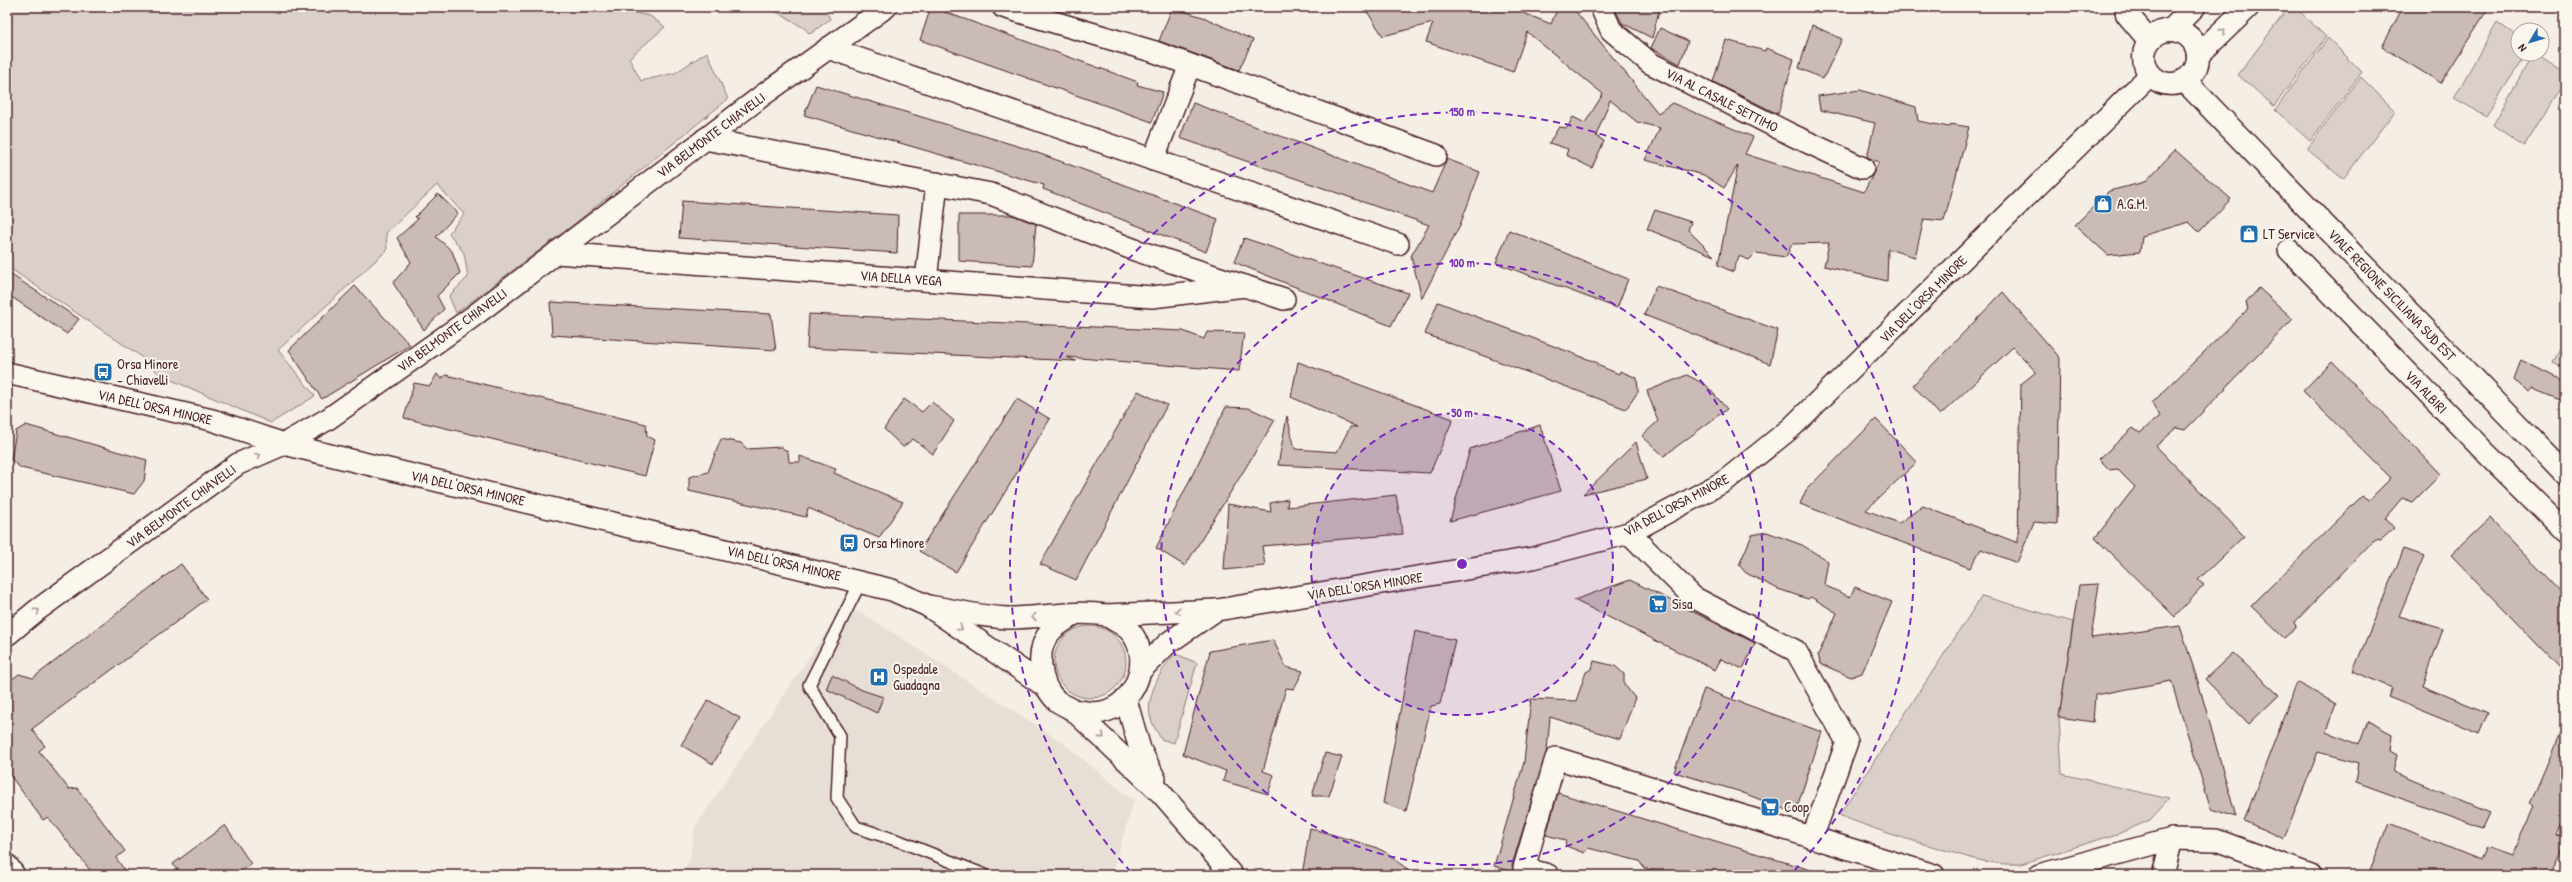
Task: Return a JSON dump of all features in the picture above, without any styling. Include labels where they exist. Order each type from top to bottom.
[{"type":"street","name":"VIA BELMONTE CHIAVELLI","points":[[7,635],[238,464],[284,444],[341,409],[471,318],[705,140],[828,48],[886,7]]},
{"type":"street","points":[[1003,7],[1156,52],[1436,155]]},
{"type":"street","name":"VIA AL CASALE SETTIMO","points":[[1601,7],[1611,30],[1650,63],[1752,116],[1863,168]]},
{"type":"street","points":[[2126,7],[2127,14],[2149,40]]},
{"type":"street","points":[[2171,30],[2190,37],[2195,43],[2198,55],[2196,68],[2185,81],[2166,84],[2150,75],[2143,58],[2149,40],[2156,34],[2171,30],[2194,7]]},
{"type":"street","points":[[2198,55],[2248,7]]},
{"type":"street","points":[[828,48],[1398,244]]},
{"type":"street","points":[[1153,160],[1190,65]]},
{"type":"street","name":"VIA DELL'ORSA MINORE","points":[[1106,615],[1217,610],[1533,558],[1629,533],[1725,481],[1791,428],[2150,75]]},
{"type":"street","name":"VIALE REGIONE SICILIANA SUD EST","points":[[2185,81],[2565,474]]},
{"type":"street","points":[[705,140],[991,194],[1135,250],[1284,299]]},
{"type":"street","points":[[926,280],[936,183]]},
{"type":"street","name":"VIA ALBIRI","points":[[2289,250],[2484,451],[2565,531]]},
{"type":"street","name":"VIA DELLA VEGA","points":[[556,253],[1152,297],[1245,286]]},
{"type":"street","name":"VIA DELL'ORSA MINORE","points":[[7,373],[212,420],[284,444],[861,581],[892,590],[928,606]]},
{"type":"street","points":[[1629,533],[1693,597],[1796,651],[1847,742],[1812,838]]},
{"type":"street","points":[[928,606],[1006,618],[1073,615],[1090,612],[1106,615],[1129,631],[1140,651],[1141,670],[1137,683],[1126,700],[1110,710],[1094,714],[1073,710]]},
{"type":"street","points":[[928,606],[1046,687]]},
{"type":"street","points":[[1141,670],[1168,644],[1217,610]]},
{"type":"street","points":[[1073,615],[1051,631],[1042,649],[1042,677],[1046,687],[1057,701],[1073,710],[1161,793],[1232,875]]},
{"type":"street","points":[[1126,700],[1140,749],[1161,793]]},
{"type":"street","points":[[1548,875],[1524,868],[1556,758],[1934,875]]},
{"type":"street","points":[[2163,875],[2172,839]]},
{"type":"street","points":[[2039,875],[2172,839],[2216,840],[2311,875]]},
{"type":"street","points":[[7,865],[14,875]]},
{"type":"lane","points":[[861,581],[809,685],[840,736],[837,798],[856,827],[902,842],[985,875]]},
{"type":"shaded area","points":[[7,7],[606,7],[650,16],[665,27],[629,58],[641,81],[675,73],[707,52],[728,99],[573,225],[456,313],[449,296],[468,277],[464,253],[449,233],[464,214],[437,185],[386,233],[387,250],[278,350],[315,396],[271,423],[160,375],[139,355],[8,267],[7,269]]},
{"type":"shaded area","points":[[768,7],[824,7],[830,19],[810,34],[804,28]]},
{"type":"shaded area","points":[[2289,7],[2295,7],[2326,37],[2274,106],[2238,75]]},
{"type":"shaded area","points":[[2497,22],[2510,31],[2510,62],[2521,62],[2486,116],[2454,98]]},
{"type":"shaded area","points":[[2328,38],[2362,72],[2310,141],[2275,110]]},
{"type":"shaded area","points":[[2528,62],[2548,62],[2565,73],[2565,81],[2524,146],[2493,125]]},
{"type":"shaded area","points":[[2361,77],[2395,111],[2343,179],[2307,149]]},
{"type":"shaded area","points":[[2565,337],[2565,369],[2553,363]]},
{"type":"shaded area","points":[[1982,596],[2073,622],[2059,717],[2062,774],[2169,799],[2150,820],[2120,833],[2021,864],[2010,864],[1988,862],[1967,857],[1886,832],[1839,815]]},
{"type":"shaded area","name":"Ospedale Guadagna","points":[[842,608],[862,613],[1062,742],[1134,801],[1111,875],[681,875],[690,859],[695,827]]},
{"type":"shaded area","points":[[1090,626],[1110,632],[1120,642],[1126,662],[1120,682],[1110,692],[1090,698],[1070,692],[1060,682],[1054,662],[1060,642],[1070,632]]},
{"type":"shaded area","points":[[1176,654],[1197,663],[1174,743],[1161,739],[1154,727],[1149,712],[1155,684],[1165,667]]},
{"type":"building","points":[[931,7],[1138,82],[1137,85],[1163,92],[1152,122],[920,40]]},
{"type":"building","points":[[1364,7],[1508,7],[1551,24],[1558,7],[1572,7],[1658,113],[1672,103],[1753,137],[1745,154],[1864,192],[1879,162],[1867,157],[1875,123],[1820,110],[1818,96],[1860,90],[1916,107],[1918,121],[1949,127],[1950,124],[1969,127],[1944,221],[1924,219],[1915,257],[1888,249],[1887,281],[1824,266],[1829,243],[1792,244],[1786,257],[1756,253],[1749,260],[1739,256],[1733,272],[1718,265],[1738,165],[1724,188],[1704,175],[1645,160],[1660,128],[1637,122],[1610,100],[1596,136],[1604,141],[1592,168],[1566,155],[1568,149],[1549,143],[1559,127],[1567,128],[1573,117],[1585,123],[1603,94],[1527,32],[1513,72],[1426,42],[1433,23],[1383,36]]},
{"type":"building","points":[[1614,7],[1660,7],[1652,38],[1622,23]]},
{"type":"building","points":[[2403,7],[2489,7],[2441,83],[2382,47]]},
{"type":"building","points":[[1172,8],[1203,17],[1253,40],[1239,70],[1159,41]]},
{"type":"building","points":[[1812,25],[1842,39],[1823,79],[1799,68]]},
{"type":"building","points":[[1660,28],[1688,41],[1680,64],[1651,48]]},
{"type":"building","points":[[1726,40],[1765,51],[1766,48],[1794,59],[1778,114],[1713,82]]},
{"type":"building","points":[[816,85],[1024,148],[1218,219],[1206,252],[1043,189],[1044,185],[804,115]]},
{"type":"building","points":[[1193,103],[1432,193],[1447,159],[1480,172],[1460,225],[1422,298],[1411,256],[1429,225],[1180,138]]},
{"type":"building","points":[[2175,150],[2231,199],[2199,232],[2189,222],[2142,236],[2140,252],[2108,255],[2075,225],[2109,191],[2145,182]]},
{"type":"building","points":[[438,194],[458,213],[436,237],[452,251],[460,273],[437,296],[444,309],[424,330],[393,283],[411,262],[397,238],[418,219],[415,217]]},
{"type":"building","points":[[682,201],[898,215],[897,253],[679,238]]},
{"type":"building","points":[[1655,210],[1691,222],[1688,230],[1714,256],[1647,229]]},
{"type":"building","points":[[959,215],[1012,215],[1036,224],[1032,266],[959,261]]},
{"type":"building","points":[[1509,230],[1628,279],[1617,308],[1496,263]]},
{"type":"building","points":[[1244,238],[1408,293],[1391,326],[1234,262]]},
{"type":"building","points":[[7,272],[79,319],[67,334],[7,294]]},
{"type":"building","points":[[355,286],[410,345],[322,399],[289,350]]},
{"type":"building","points":[[1656,286],[1778,330],[1770,364],[1644,315]]},
{"type":"building","points":[[2259,288],[2293,319],[2185,430],[2177,428],[2156,446],[2244,536],[2198,580],[2204,585],[2175,617],[2095,538],[2135,487],[2117,469],[2110,470],[2099,459],[2133,428],[2140,433],[2160,416],[2152,403],[2248,309],[2246,303]]},
{"type":"building","points":[[2003,292],[2060,358],[2057,524],[2034,522],[2017,563],[1981,549],[1970,568],[1800,504],[1806,490],[1876,419],[1917,462],[1866,510],[1899,523],[1923,506],[2018,543],[2021,384],[2036,372],[2013,347],[1940,415],[1913,385]]},
{"type":"building","points":[[550,302],[771,314],[776,350],[552,335]]},
{"type":"building","points":[[1438,302],[1598,363],[1597,365],[1619,374],[1620,371],[1637,378],[1638,392],[1626,409],[1425,334]]},
{"type":"building","points":[[809,314],[1183,331],[1204,339],[1207,332],[1244,333],[1239,371],[1067,357],[1076,361],[807,348]]},
{"type":"building","points":[[2521,360],[2565,382],[2565,402],[2533,389],[2528,393],[2514,379]]},
{"type":"building","points":[[2332,361],[2441,474],[2413,502],[2402,498],[2385,518],[2394,528],[2381,540],[2375,539],[2295,622],[2296,628],[2284,638],[2251,606],[2362,496],[2369,500],[2391,478],[2303,391]]},
{"type":"building","points":[[1298,362],[1453,419],[1430,473],[1278,465],[1287,416],[1295,449],[1337,452],[1350,427],[1357,427],[1291,397]]},
{"type":"building","points":[[437,374],[441,379],[446,375],[646,424],[647,436],[655,440],[645,476],[404,418],[414,383],[430,386]]},
{"type":"building","points":[[1687,375],[1706,385],[1727,409],[1664,456],[1642,436],[1658,421],[1647,391]]},
{"type":"building","points":[[1138,391],[1167,405],[1076,580],[1040,564]]},
{"type":"building","points":[[904,399],[922,412],[932,402],[954,421],[933,454],[913,439],[903,447],[884,429]]},
{"type":"building","points":[[1017,399],[1050,419],[956,572],[919,551]]},
{"type":"building","points":[[1226,407],[1249,408],[1275,420],[1185,566],[1156,548]]},
{"type":"building","points":[[26,425],[147,460],[144,481],[134,494],[21,468],[11,460],[16,431]]},
{"type":"building","points":[[1540,425],[1561,491],[1450,521],[1470,449]]},
{"type":"building","points":[[721,439],[741,443],[747,449],[781,447],[788,452],[789,462],[800,462],[800,456],[836,469],[834,473],[903,502],[879,538],[808,508],[806,517],[689,491],[689,477],[708,472]]},
{"type":"building","points":[[1636,442],[1647,479],[1583,494],[1615,463]]},
{"type":"building","points":[[1396,495],[1403,534],[1262,546],[1265,566],[1224,570],[1228,504],[1271,512],[1270,503],[1288,499],[1287,507]]},
{"type":"building","points":[[2490,518],[2565,596],[2565,673],[2451,555]]},
{"type":"building","points":[[1767,532],[1802,545],[1828,561],[1824,585],[1850,597],[1855,587],[1892,602],[1862,673],[1851,677],[1821,664],[1818,655],[1837,613],[1811,597],[1808,599],[1778,589],[1746,573],[1739,565],[1752,535]]},
{"type":"building","points":[[2404,549],[2424,556],[2399,616],[2443,629],[2423,686],[2488,713],[2479,734],[2388,697],[2392,688],[2353,671]]},
{"type":"building","points":[[181,564],[207,599],[32,729],[45,746],[39,751],[69,789],[77,788],[125,851],[116,858],[128,875],[94,875],[48,817],[43,820],[7,771],[7,683],[19,674],[33,678]]},
{"type":"building","points":[[1630,580],[1755,643],[1743,669],[1721,659],[1715,670],[1574,600]]},
{"type":"building","points":[[2099,584],[2091,638],[2180,626],[2199,685],[2236,817],[2211,809],[2171,681],[2095,695],[2093,722],[2059,717],[2079,585]]},
{"type":"building","points":[[1415,631],[1455,640],[1440,704],[1431,706],[1406,811],[1383,803]]},
{"type":"building","points":[[1273,640],[1286,667],[1303,671],[1294,689],[1286,688],[1263,771],[1274,775],[1268,794],[1223,781],[1226,771],[1183,754],[1210,651]]},
{"type":"building","points":[[2233,653],[2279,695],[2249,724],[2205,679]]},
{"type":"building","points":[[1594,661],[1615,666],[1624,674],[1624,684],[1635,698],[1620,739],[1550,717],[1547,751],[1512,865],[1513,872],[1494,866],[1524,762],[1531,699],[1576,701],[1586,672],[1592,669]]},
{"type":"building","points":[[832,675],[862,690],[883,697],[877,713],[826,689]]},
{"type":"building","points":[[2297,682],[2336,704],[2326,731],[2359,745],[2368,721],[2392,734],[2390,751],[2397,755],[2393,772],[2490,813],[2483,828],[2356,782],[2359,763],[2318,752],[2284,839],[2244,821]]},
{"type":"building","points":[[1704,689],[1822,732],[1795,813],[1738,791],[1674,772]]},
{"type":"building","points":[[708,700],[740,718],[713,764],[681,745]]},
{"type":"building","points":[[2565,722],[2565,813],[2556,834],[2565,838],[2565,844],[2550,875],[2382,875],[2370,870],[2389,823],[2480,860],[2486,847],[2511,856],[2534,806],[2530,804]]},
{"type":"building","points":[[1325,753],[1342,757],[1329,796],[1312,796]]},
{"type":"building","points":[[1558,793],[1814,871],[1813,875],[1666,875],[1644,868],[1639,861],[1588,848],[1584,853],[1566,846],[1565,840],[1546,835]]},
{"type":"building","points":[[225,825],[251,864],[235,875],[181,875],[173,864]]},
{"type":"building","points":[[1310,828],[1375,847],[1385,852],[1415,875],[1302,875]]},
{"type":"place","name":"A.G.M.","points":[[2103,204]]},
{"type":"place","name":"LT Service","points":[[2249,234]]},
{"type":"place","name":"Orsa Minore - Chiavelli","points":[[103,372]]},
{"type":"place","name":"Orsa Minore","points":[[849,543]]},
{"type":"place","name":"Sisa","points":[[1658,604]]},
{"type":"place","name":"Ospedale Guadagna","points":[[879,677]]},
{"type":"place","name":"Coop","points":[[1770,807]]}]
